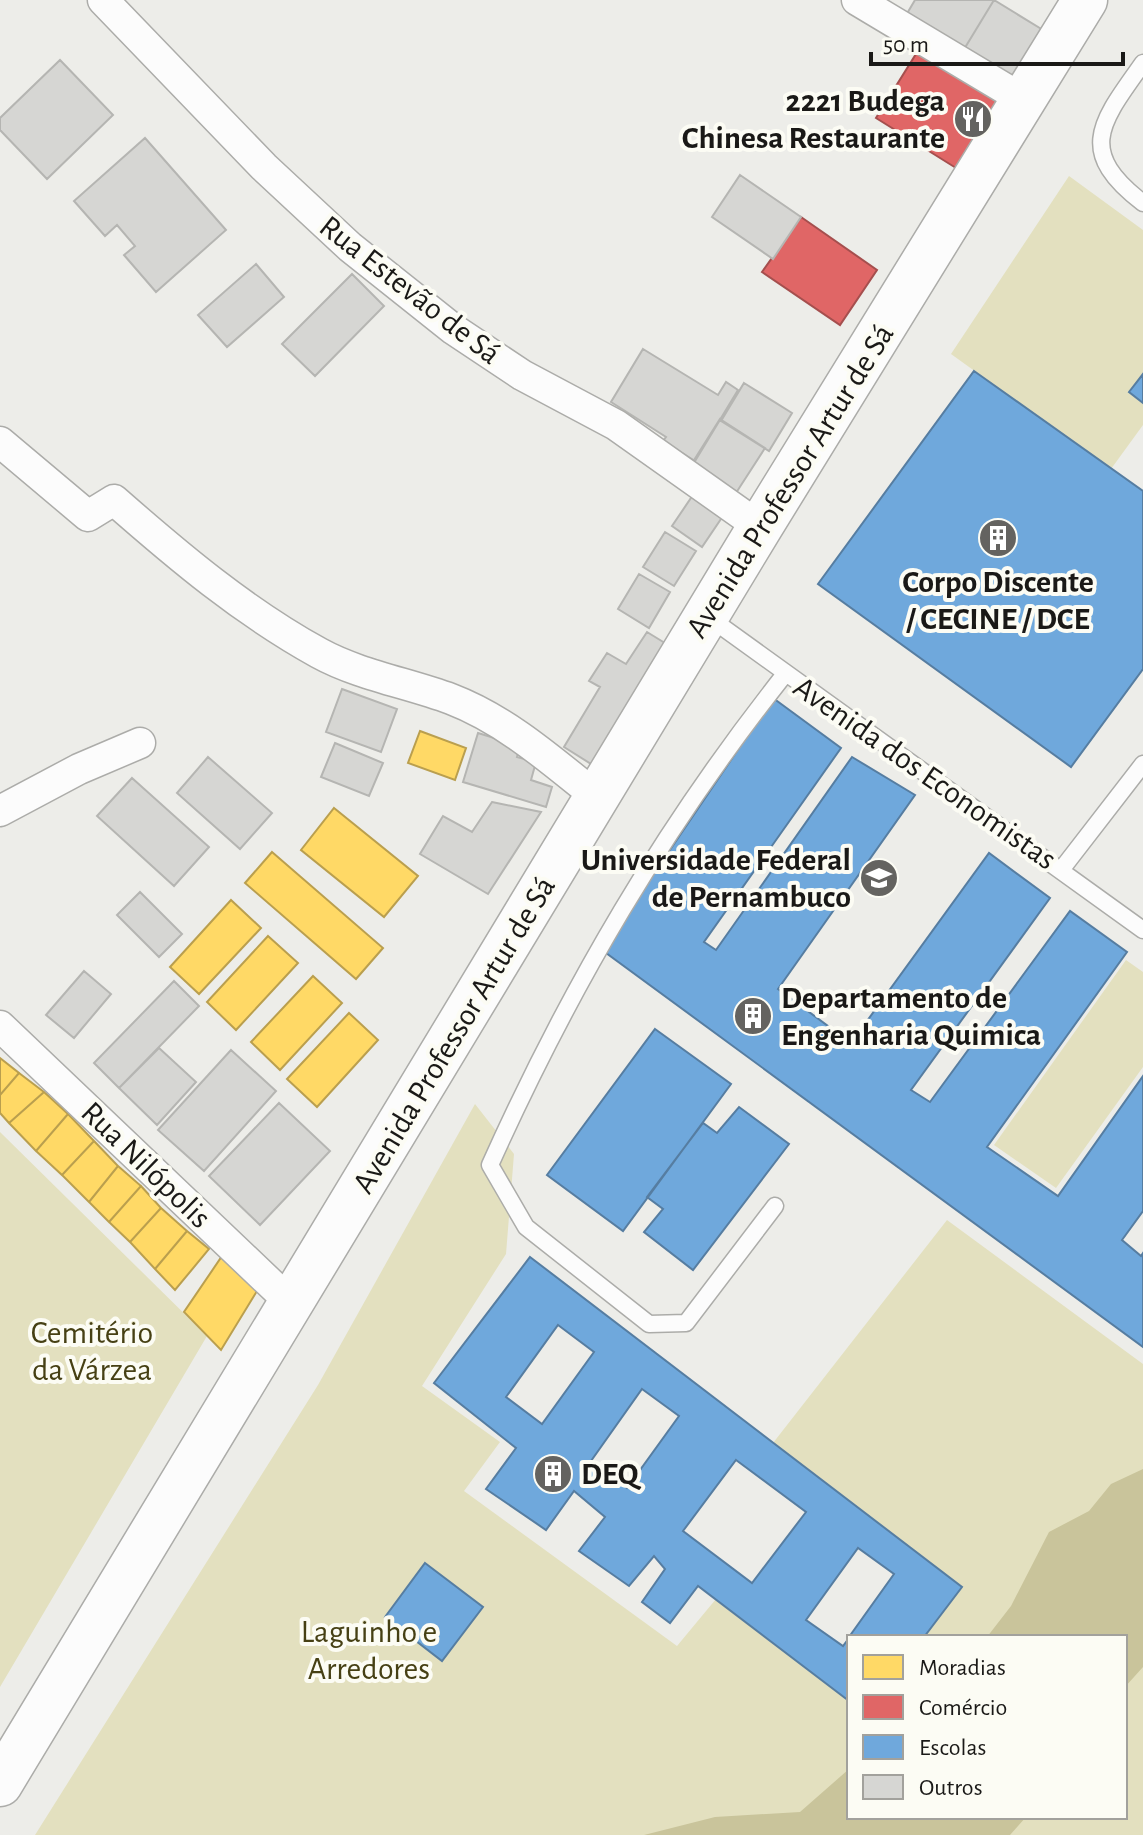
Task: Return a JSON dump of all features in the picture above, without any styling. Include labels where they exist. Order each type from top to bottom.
[{"type":"street","name":"Rua Estevão de Sá","points":[[103,0],[274,177],[350,247],[453,329],[522,375],[616,425],[760,527]]},
{"type":"street","points":[[857,0],[1024,100]]},
{"type":"street","name":"Avenida Professor Artur de Sá","points":[[0,1784],[760,527],[1085,0]]},
{"type":"street","points":[[0,442],[88,516],[114,500],[185,562],[256,617],[323,655],[453,700],[491,719],[529,743],[597,797]]},
{"type":"street","points":[[0,811],[79,769],[140,743]]},
{"type":"street","name":"Rua Nilópolis","points":[[0,1026],[292,1304]]},
{"type":"lane","points":[[1143,63],[1104,124],[1100,148],[1113,178],[1143,203]]},
{"type":"lane","name":"Avenida dos Economistas","points":[[707,616],[1143,930]]},
{"type":"lane","points":[[775,1206],[686,1323],[649,1324],[526,1227],[490,1165],[584,974],[639,880],[716,761],[785,674]]},
{"type":"lane","points":[[1061,870],[1143,764]]},
{"type":"green space","points":[[1069,176],[1143,230],[1143,425],[1111,469],[951,354]]},
{"type":"green space","points":[[1126,960],[1143,972],[1143,1067],[1056,1188],[994,1145]]},
{"type":"green space","name":"Laguinho e Arredores","points":[[475,1104],[514,1154],[506,1254],[422,1386],[500,1442],[464,1491],[677,1646],[716,1599],[847,1699],[847,1819],[1127,1819],[1127,1635],[925,1635],[961,1587],[773,1443],[947,1220],[1143,1364],[1143,1835],[35,1835],[318,1385]]},
{"type":"green space","name":"Cemitério da Várzea","points":[[0,1132],[207,1336],[0,1687]]},
{"type":"shaded area","points":[[1143,1469],[1143,1667],[1127,1685],[1127,1635],[989,1635],[1011,1606],[1049,1532],[1089,1511],[1111,1484]]},
{"type":"shaded area","points":[[847,1771],[847,1819],[1024,1819],[1010,1835],[644,1835],[715,1817],[800,1812]]},
{"type":"building: Moradias","points":[[420,731],[466,748],[455,780],[408,763]]},
{"type":"building: Moradias","points":[[334,808],[418,876],[384,917],[301,850]]},
{"type":"building: Moradias","points":[[272,852],[383,948],[356,979],[245,883]]},
{"type":"building: Moradias","points":[[231,900],[261,928],[199,994],[170,967]]},
{"type":"building: Moradias","points":[[268,936],[298,963],[236,1030],[207,1002]]},
{"type":"building: Moradias","points":[[313,976],[342,1003],[280,1070],[251,1042]]},
{"type":"building: Moradias","points":[[349,1013],[378,1040],[317,1107],[287,1079]]},
{"type":"building: Moradias","points":[[0,1058],[19,1073],[0,1095]]},
{"type":"building: Moradias","points":[[19,1073],[44,1092],[9,1123],[0,1113],[0,1095]]},
{"type":"building: Moradias","points":[[44,1092],[68,1114],[36,1151],[9,1123]]},
{"type":"building: Moradias","points":[[68,1114],[94,1141],[62,1175],[36,1151]]},
{"type":"building: Moradias","points":[[94,1141],[118,1166],[89,1202],[62,1175]]},
{"type":"building: Moradias","points":[[118,1166],[141,1186],[109,1222],[89,1202]]},
{"type":"building: Moradias","points":[[141,1186],[161,1208],[130,1242],[109,1222]]},
{"type":"building: Moradias","points":[[161,1208],[187,1231],[155,1269],[130,1242]]},
{"type":"building: Moradias","points":[[187,1231],[209,1249],[175,1290],[155,1269]]},
{"type":"building: Moradias","points":[[222,1256],[260,1286],[221,1350],[184,1312]]},
{"type":"building: Comércio","points":[[921,46],[1001,97],[956,168],[876,118]]},
{"type":"building: Comércio","points":[[801,217],[877,270],[840,325],[762,272]]},
{"type":"building: Escolas","name":"Corpo Discente / CECINE / DCE","points":[[974,371],[1143,491],[1143,669],[1071,767],[818,584]]},
{"type":"building: Escolas","points":[[1143,374],[1143,403],[1129,392]]},
{"type":"building: Escolas","name":"Departamento de Engenharia Quimica","points":[[773,698],[841,748],[704,942],[716,950],[852,757],[915,795],[778,989],[851,1043],[989,853],[1050,898],[911,1090],[930,1102],[1070,911],[1127,952],[987,1147],[1058,1196],[1143,1076],[1143,1211],[1122,1240],[1141,1256],[1143,1253],[1143,1347],[602,950]]},
{"type":"building: Escolas","points":[[655,1029],[731,1084],[623,1231],[547,1175]]},
{"type":"building: Escolas","points":[[739,1107],[789,1144],[693,1270],[644,1232],[663,1209],[647,1197],[703,1123],[717,1133]]},
{"type":"building: Escolas","name":"DEQ","points":[[530,1257],[962,1587],[926,1635],[850,1635],[894,1574],[858,1548],[806,1620],[843,1646],[847,1641],[847,1699],[698,1586],[670,1623],[642,1602],[665,1569],[654,1556],[629,1586],[579,1551],[605,1517],[574,1491],[546,1530],[486,1489],[516,1448],[434,1383]],"holes":[[[558,1325],[594,1352],[542,1424],[506,1397]],[[642,1389],[679,1416],[627,1488],[591,1461]],[[736,1460],[806,1512],[752,1583],[683,1531]]]},
{"type":"building: Escolas","points":[[425,1563],[483,1607],[442,1661],[385,1617]]},
{"type":"building: Outros","points":[[915,0],[994,0],[963,51],[905,17]]},
{"type":"building: Outros","points":[[994,0],[1043,30],[1012,81],[963,51]]},
{"type":"building: Outros","points":[[60,60],[113,115],[47,179],[0,130],[0,118]]},
{"type":"building: Outros","points":[[145,138],[226,230],[156,292],[124,255],[135,246],[117,225],[105,236],[74,201]]},
{"type":"building: Outros","points":[[740,175],[801,217],[773,259],[712,217]]},
{"type":"building: Outros","points":[[256,264],[284,297],[227,347],[198,315]]},
{"type":"building: Outros","points":[[352,274],[384,306],[315,376],[282,344]]},
{"type":"building: Outros","points":[[643,349],[718,395],[726,382],[738,390],[695,461],[663,441],[666,437],[611,402]]},
{"type":"building: Outros","points":[[744,383],[792,413],[769,451],[721,421]]},
{"type":"building: Outros","points":[[720,419],[765,448],[736,493],[691,465]]},
{"type":"building: Outros","points":[[695,492],[725,513],[702,547],[672,526]]},
{"type":"building: Outros","points":[[665,532],[696,551],[674,586],[643,567]]},
{"type":"building: Outros","points":[[639,574],[670,592],[649,628],[618,609]]},
{"type":"building: Outros","points":[[647,632],[673,648],[599,769],[564,747],[600,687],[589,681],[607,653],[626,664]]},
{"type":"building: Outros","points":[[342,689],[397,709],[381,752],[326,732]]},
{"type":"building: Outros","points":[[478,733],[520,746],[517,757],[536,762],[531,780],[552,787],[546,807],[463,782]]},
{"type":"building: Outros","points":[[335,743],[383,763],[369,796],[321,777]]},
{"type":"building: Outros","points":[[208,757],[272,813],[240,849],[177,793]]},
{"type":"building: Outros","points":[[132,778],[209,847],[174,886],[97,816]]},
{"type":"building: Outros","points":[[492,802],[541,812],[488,894],[420,854],[443,816],[472,832]]},
{"type":"building: Outros","points":[[140,892],[182,934],[159,957],[117,915]]},
{"type":"building: Outros","points":[[84,971],[111,994],[74,1038],[46,1015]]},
{"type":"building: Outros","points":[[174,981],[199,1006],[119,1088],[94,1063]]},
{"type":"building: Outros","points":[[159,1048],[196,1082],[157,1125],[119,1088]]},
{"type":"building: Outros","points":[[231,1050],[276,1091],[204,1171],[158,1130]]},
{"type":"building: Outros","points":[[279,1103],[330,1151],[260,1225],[209,1176]]},
{"type":"place","name":"2221 Budega Chinesa Restaurante","points":[[973,119]]},
{"type":"place","name":"Corpo Discente / CECINE / DCE","points":[[998,538]]},
{"type":"place","name":"Universidade Federal de Pernambuco","points":[[879,878]]},
{"type":"place","name":"Departamento de Engenharia Quimica","points":[[753,1016]]},
{"type":"place","name":"DEQ","points":[[553,1474]]}]
